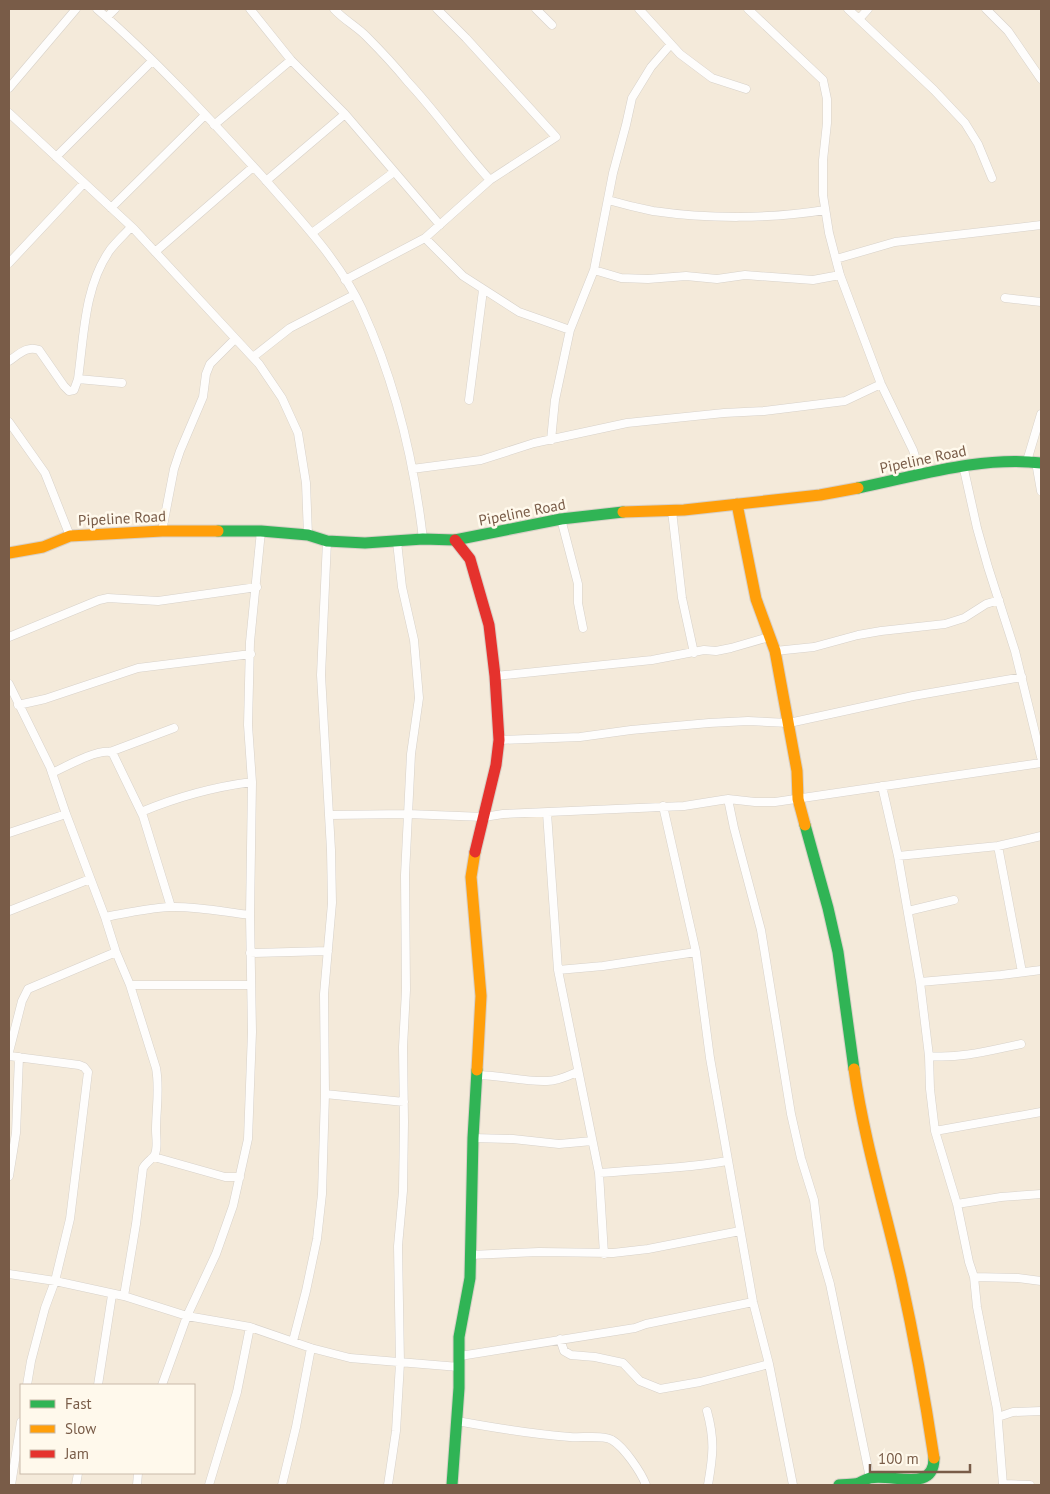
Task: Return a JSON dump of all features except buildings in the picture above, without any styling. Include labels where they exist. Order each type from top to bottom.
[{"type":"street","points":[[9,88],[76,9]]},
{"type":"street","points":[[97,9],[152,61],[266,181],[312,233],[345,280],[362,308],[388,376],[412,469],[423,539]]},
{"type":"street","points":[[106,17],[115,9]]},
{"type":"street","points":[[250,9],[291,60],[345,114],[440,225]]},
{"type":"street","points":[[334,9],[344,20],[365,35],[408,81],[438,116],[462,150],[490,180]]},
{"type":"street","points":[[345,280],[425,238],[490,180],[556,137],[437,9]]},
{"type":"street","points":[[536,9],[552,25]]},
{"type":"street","points":[[639,9],[680,54],[712,78],[746,89]]},
{"type":"street","points":[[748,9],[823,80],[826,99],[823,186],[828,233],[840,275],[881,384],[913,450],[922,475]]},
{"type":"street","points":[[848,9],[966,123],[978,144],[992,178]]},
{"type":"street","points":[[859,19],[868,9]]},
{"type":"street","points":[[986,9],[1008,31],[1041,79]]},
{"type":"street","points":[[551,440],[555,400],[570,330],[594,270],[612,173],[632,98],[652,67],[671,44]]},
{"type":"street","points":[[214,125],[291,60]]},
{"type":"street","points":[[56,157],[152,61]]},
{"type":"street","points":[[9,113],[131,227],[155,252],[234,339],[253,357],[282,398],[298,433],[306,483],[308,536]]},
{"type":"street","points":[[266,181],[345,114]]},
{"type":"street","points":[[111,208],[205,115]]},
{"type":"street","points":[[155,252],[253,167]]},
{"type":"street","points":[[312,233],[394,172]]},
{"type":"street","points":[[9,263],[84,183]]},
{"type":"street","points":[[608,200],[652,210],[696,215],[796,215],[825,210]]},
{"type":"street","points":[[836,259],[895,242],[1041,225]]},
{"type":"street","points":[[9,361],[26,349],[34,348],[39,350],[64,386],[69,391],[74,390],[78,379],[88,303],[96,274],[111,249],[131,227]]},
{"type":"street","points":[[425,238],[463,276],[484,290],[519,312],[570,330]]},
{"type":"street","points":[[594,270],[621,278],[648,279],[686,276],[717,278],[745,275],[813,280],[840,275]]},
{"type":"street","points":[[469,400],[484,290]]},
{"type":"street","points":[[253,357],[290,328],[354,295]]},
{"type":"street","points":[[1005,298],[1041,302]]},
{"type":"street","points":[[162,531],[174,469],[180,450],[203,397],[206,374],[210,364],[234,339]]},
{"type":"street","points":[[78,379],[122,383]]},
{"type":"street","points":[[412,469],[481,460],[534,443],[627,423],[845,401],[881,384]]},
{"type":"street","points":[[1041,414],[1035,462],[1041,491]]},
{"type":"street","points":[[9,422],[45,472],[70,536]]},
{"type":"street","name":"Pipeline Road","points":[[9,552],[43,547],[70,536],[162,531],[261,531],[365,543],[423,539],[455,540],[562,518],[634,511],[672,511],[820,495],[963,465],[1035,462]]},
{"type":"street","points":[[963,465],[977,528],[1015,651],[1041,757]]},
{"type":"street","points":[[737,504],[756,599],[775,651],[790,723],[797,771],[798,799],[838,952],[856,1081],[873,1167],[901,1278],[927,1412],[934,1460],[932,1472],[926,1477],[917,1480],[870,1478],[859,1483],[839,1485]]},
{"type":"street","points":[[672,511],[682,598],[694,652]]},
{"type":"street","points":[[562,518],[578,584],[578,603],[583,628]]},
{"type":"street","points":[[162,1384],[187,1316],[216,1254],[233,1206],[248,1138],[252,1032],[250,916],[252,782],[248,725],[250,642],[257,587],[261,531]]},
{"type":"street","points":[[293,1341],[317,1238],[322,1194],[325,1094],[324,994],[332,902],[329,815],[320,675],[327,540]]},
{"type":"street","points":[[452,1485],[460,1361],[459,1337],[470,1278],[473,1138],[481,996],[471,877],[496,765],[498,740],[495,676],[488,625],[470,558],[455,540]]},
{"type":"street","points":[[388,1485],[396,1431],[400,1363],[398,1246],[403,1191],[403,1047],[406,990],[405,875],[412,754],[418,698],[414,640],[402,587],[398,542]]},
{"type":"street","points":[[9,637],[103,599],[158,601],[257,587]]},
{"type":"street","points":[[775,651],[814,647],[881,631],[945,624],[964,618],[986,604],[999,600]]},
{"type":"street","points":[[495,676],[595,665],[623,664],[704,650],[716,651],[769,637]]},
{"type":"street","points":[[18,706],[138,668],[251,654]]},
{"type":"street","points":[[498,740],[580,737],[709,723],[748,721],[790,723],[913,696],[1022,677]]},
{"type":"street","points":[[9,684],[52,773],[116,952],[130,985],[156,1068],[158,1082],[156,1151],[154,1157],[147,1161],[143,1168],[124,1296]]},
{"type":"street","points":[[52,773],[97,754],[110,752],[174,728]]},
{"type":"street","points":[[110,752],[114,754],[141,812],[171,907]]},
{"type":"street","points":[[329,815],[408,814],[484,817],[503,814],[684,806],[728,799],[775,802],[1041,763]]},
{"type":"street","points":[[141,812],[170,800],[225,785],[252,782]]},
{"type":"street","points":[[882,786],[898,856],[920,982],[929,1056],[930,1089],[935,1131],[957,1204],[974,1277],[977,1307],[998,1417],[1003,1485],[1030,1485]]},
{"type":"street","points":[[728,799],[761,930],[791,1114],[801,1158],[814,1200],[820,1250],[830,1284],[870,1478]]},
{"type":"street","points":[[663,806],[696,952],[710,1058],[727,1161],[753,1302],[769,1364],[793,1485]]},
{"type":"street","points":[[548,813],[558,970],[577,1072],[599,1173],[604,1254]]},
{"type":"street","points":[[9,833],[66,814]]},
{"type":"street","points":[[898,856],[998,846],[1041,836]]},
{"type":"street","points":[[998,846],[1022,972]]},
{"type":"street","points":[[9,911],[90,879]]},
{"type":"street","points":[[908,911],[954,900]]},
{"type":"street","points":[[105,917],[171,907],[201,908],[250,916]]},
{"type":"street","points":[[250,953],[328,951]]},
{"type":"street","points":[[27,1384],[31,1361],[45,1308],[55,1281],[70,1219],[88,1072],[79,1065],[9,1054],[22,1001],[28,989],[116,952]]},
{"type":"street","points":[[558,970],[603,966],[696,952]]},
{"type":"street","points":[[920,982],[1041,970]]},
{"type":"street","points":[[130,985],[250,985]]},
{"type":"street","points":[[929,1056],[958,1055],[1021,1044]]},
{"type":"street","points":[[9,1176],[16,1133],[19,1057]]},
{"type":"street","points":[[476,1075],[496,1075],[548,1081],[566,1077],[577,1072]]},
{"type":"street","points":[[325,1094],[404,1102]]},
{"type":"street","points":[[935,1131],[1041,1112]]},
{"type":"street","points":[[473,1138],[514,1138],[559,1144],[592,1141]]},
{"type":"street","points":[[154,1157],[226,1177],[240,1177]]},
{"type":"street","points":[[599,1173],[654,1168],[679,1168],[727,1161]]},
{"type":"street","points":[[957,1204],[1001,1197],[1041,1194]]},
{"type":"street","points":[[470,1255],[539,1252],[604,1254],[648,1249],[740,1231]]},
{"type":"street","points":[[9,1274],[55,1281],[124,1296],[187,1316],[250,1327],[311,1348],[350,1358],[400,1363],[460,1361],[560,1339],[635,1328],[646,1324],[753,1302]]},
{"type":"street","points":[[974,1277],[1018,1278],[1041,1281]]},
{"type":"street","points":[[98,1384],[112,1294]]},
{"type":"street","points":[[209,1485],[237,1392],[250,1327]]},
{"type":"street","points":[[560,1339],[564,1351],[571,1355],[595,1357],[623,1363],[640,1381],[660,1389],[700,1382],[769,1364]]},
{"type":"street","points":[[282,1485],[296,1427],[311,1348]]},
{"type":"street","points":[[707,1411],[711,1428],[713,1457],[708,1485]]},
{"type":"street","points":[[998,1417],[1013,1412],[1041,1411]]},
{"type":"street","points":[[457,1421],[516,1431],[610,1439],[620,1446],[630,1458],[646,1485]]},
{"type":"street","points":[[11,1485],[20,1428]]},
{"type":"shaded area","points":[[9,9],[1041,9],[1041,1485],[9,1485]]},
{"type":"traffic: fast","points":[[858,488],[949,468],[995,462],[1041,463]]},
{"type":"traffic: fast","points":[[218,531],[261,531],[308,535],[327,541],[365,543],[423,539],[455,540],[561,519],[623,512]]},
{"type":"traffic: fast","points":[[805,825],[838,952],[854,1069]]},
{"type":"traffic: fast","points":[[452,1485],[459,1388],[459,1337],[470,1278],[473,1138],[477,1070]]},
{"type":"traffic: fast","points":[[839,1485],[857,1484],[870,1478],[879,1477],[920,1479],[927,1476],[932,1469],[934,1458]]},
{"type":"traffic: slow","points":[[623,512],[684,510],[820,495],[858,488]]},
{"type":"traffic: slow","points":[[737,504],[756,599],[775,651],[797,771],[798,799],[805,825]]},
{"type":"traffic: slow","points":[[9,553],[43,547],[70,536],[162,531],[218,531]]},
{"type":"traffic: slow","points":[[475,852],[471,877],[481,996],[477,1070]]},
{"type":"traffic: slow","points":[[854,1069],[869,1148],[906,1300],[934,1458]]},
{"type":"traffic: jam","points":[[455,540],[470,559],[489,625],[495,676],[499,740],[496,765],[475,852]]}]
